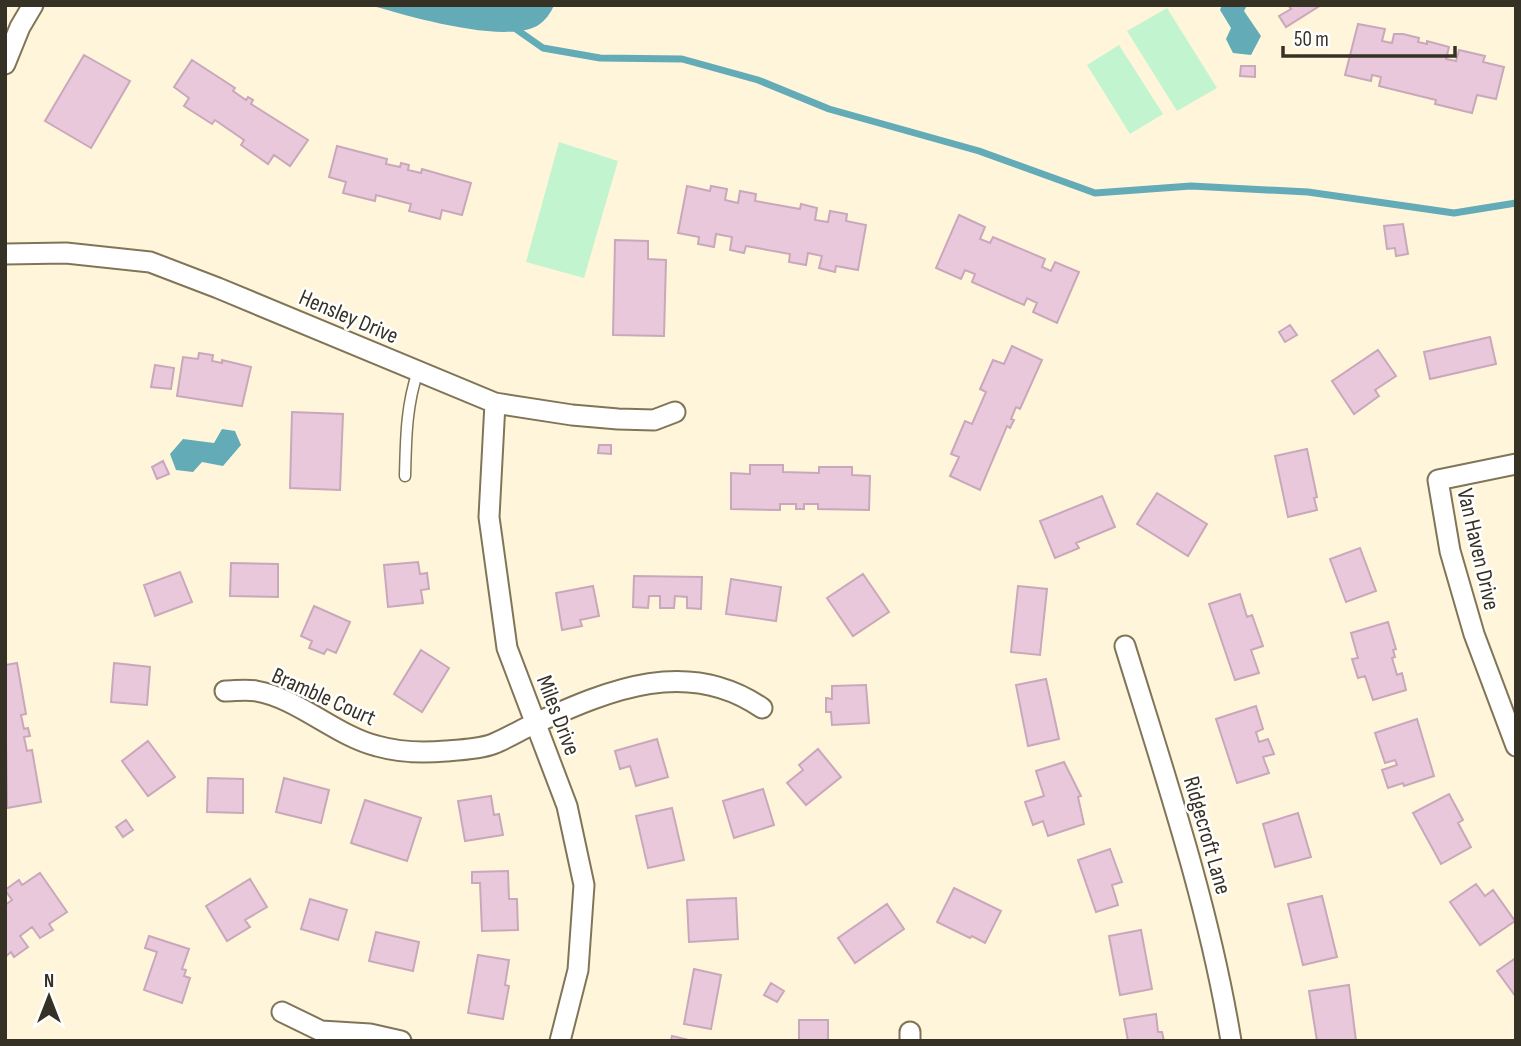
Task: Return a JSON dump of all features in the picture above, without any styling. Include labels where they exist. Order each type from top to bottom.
[{"type":"street","points":[[5,64],[20,27],[33,5]]},
{"type":"street","name":"Hensley Drive","points":[[5,254],[66,253],[150,262],[495,403],[618,419],[653,420],[675,412]]},
{"type":"street","name":"Miles Drive","points":[[495,403],[489,517],[508,648],[567,806],[584,885],[578,970],[560,1041]]},
{"type":"street","name":"Van Haven Drive","points":[[1516,464],[1438,480],[1450,551],[1474,634],[1516,746]]},
{"type":"street","name":"Ridgecroft Lane","points":[[1125,646],[1198,886],[1222,985],[1231,1041]]},
{"type":"street","name":"Bramble Court","points":[[225,691],[254,691],[274,696],[375,746],[399,750],[445,751],[491,745],[537,722],[611,692],[650,682],[713,684],[742,694],[762,708]]},
{"type":"street","points":[[282,1012],[321,1031],[370,1034],[401,1041]]},
{"type":"lane","points":[[405,476],[408,410],[418,371]]},
{"type":"green space","points":[[1167,8],[1217,88],[1177,111],[1127,31]]},
{"type":"green space","points":[[1119,45],[1163,114],[1130,134],[1087,65]]},
{"type":"green space","points":[[559,142],[618,161],[584,278],[526,262]]},
{"type":"water","points":[[370,5],[554,5],[543,22],[537,26],[521,31],[501,32],[454,26]]},
{"type":"water","points":[[1222,5],[1247,5],[1244,11],[1261,36],[1251,55],[1233,53],[1226,39],[1231,28],[1220,10]]},
{"type":"water","points":[[222,429],[235,431],[241,445],[223,466],[202,462],[193,472],[176,470],[170,454],[183,439],[214,443]]},
{"type":"building","points":[[1288,5],[1321,5],[1286,27],[1279,16],[1291,9]]},
{"type":"building","points":[[1358,24],[1385,29],[1382,41],[1392,43],[1394,34],[1403,34],[1419,38],[1418,42],[1427,44],[1427,41],[1449,47],[1446,59],[1456,61],[1459,50],[1485,56],[1483,62],[1504,67],[1496,99],[1477,95],[1472,113],[1435,104],[1436,100],[1379,86],[1381,77],[1372,75],[1371,81],[1345,75]]},
{"type":"building","points":[[84,55],[130,81],[91,148],[45,121]]},
{"type":"building","points":[[192,60],[235,88],[233,91],[246,100],[248,97],[253,100],[251,104],[308,140],[290,166],[274,155],[268,164],[241,145],[244,140],[215,120],[212,124],[184,106],[189,98],[174,87]]},
{"type":"building","points":[[1241,66],[1255,66],[1255,77],[1240,76]]},
{"type":"building","points":[[337,146],[387,159],[386,164],[400,167],[401,163],[409,165],[408,170],[421,173],[422,169],[471,183],[462,215],[442,210],[440,219],[409,211],[411,204],[376,195],[375,201],[343,193],[346,182],[329,177]]},
{"type":"building","points":[[687,186],[710,191],[711,186],[727,189],[725,200],[738,203],[740,191],[756,194],[755,201],[800,209],[801,204],[817,208],[815,220],[828,222],[830,211],[847,214],[846,221],[866,225],[858,270],[836,266],[835,272],[819,268],[822,256],[808,253],[806,265],[789,262],[790,254],[746,246],[744,253],[730,250],[732,237],[716,234],[714,247],[698,244],[699,237],[678,233]]},
{"type":"building","points":[[959,215],[985,227],[980,239],[990,243],[993,237],[1045,259],[1042,267],[1051,271],[1055,262],[1079,272],[1057,323],[1033,312],[1037,303],[1027,298],[1024,305],[972,282],[975,274],[965,270],[961,279],[936,268]]},
{"type":"building","points":[[1403,224],[1408,254],[1396,256],[1395,248],[1387,249],[1384,226]]},
{"type":"building","points":[[615,240],[648,241],[648,259],[666,260],[664,336],[613,335]]},
{"type":"building","points":[[1290,325],[1297,335],[1285,342],[1279,332]]},
{"type":"building","points":[[1490,337],[1496,364],[1430,379],[1424,352]]},
{"type":"building","points":[[1012,346],[1042,360],[1020,409],[1016,407],[1011,419],[1014,420],[1010,428],[1007,426],[980,490],[950,476],[959,457],[951,454],[965,421],[972,424],[986,392],[980,389],[993,360],[1004,364]]},
{"type":"building","points":[[1378,350],[1396,376],[1375,390],[1379,396],[1354,414],[1332,381]]},
{"type":"building","points":[[199,353],[213,355],[212,361],[222,363],[222,360],[251,367],[242,406],[177,396],[183,357],[198,359]]},
{"type":"building","points":[[155,365],[174,368],[171,389],[151,387]]},
{"type":"building","points":[[292,412],[343,414],[340,490],[290,488]]},
{"type":"building","points":[[599,445],[611,445],[611,454],[598,453]]},
{"type":"building","points":[[1307,449],[1317,497],[1314,498],[1317,510],[1288,517],[1275,456]]},
{"type":"building","points":[[163,461],[169,474],[157,479],[152,467]]},
{"type":"building","points":[[750,465],[783,465],[783,472],[819,473],[819,467],[852,467],[852,475],[870,476],[869,510],[818,509],[818,504],[804,504],[804,509],[796,509],[796,504],[780,504],[780,510],[731,509],[731,473],[750,474]]},
{"type":"building","points":[[1157,493],[1207,524],[1188,556],[1137,524]]},
{"type":"building","points":[[1102,496],[1115,527],[1076,543],[1079,548],[1055,558],[1040,521]]},
{"type":"building","points":[[1360,548],[1376,591],[1346,602],[1330,559]]},
{"type":"building","points":[[418,562],[420,574],[427,573],[429,589],[421,590],[423,603],[388,607],[384,565]]},
{"type":"building","points":[[231,563],[278,564],[278,597],[230,596]]},
{"type":"building","points":[[180,572],[192,602],[155,616],[144,585]]},
{"type":"building","points":[[863,574],[889,612],[853,636],[827,598]]},
{"type":"building","points":[[634,576],[702,577],[701,609],[687,608],[687,597],[675,596],[674,608],[660,608],[660,596],[649,596],[648,608],[633,607]]},
{"type":"building","points":[[731,579],[781,587],[776,621],[726,614]]},
{"type":"building","points":[[593,586],[599,616],[580,620],[582,626],[562,630],[556,593]]},
{"type":"building","points":[[1018,586],[1047,589],[1040,655],[1011,652]]},
{"type":"building","points":[[1240,594],[1247,617],[1252,615],[1263,646],[1251,650],[1259,673],[1235,680],[1209,604]]},
{"type":"building","points":[[314,606],[350,622],[336,653],[327,649],[324,654],[309,648],[312,641],[301,636]]},
{"type":"building","points":[[1388,622],[1396,649],[1393,650],[1395,657],[1392,658],[1397,675],[1402,673],[1406,690],[1373,700],[1365,676],[1358,678],[1352,659],[1358,658],[1351,633]]},
{"type":"building","points":[[421,650],[449,668],[422,712],[394,694]]},
{"type":"building","points":[[17,663],[26,714],[21,715],[24,729],[28,728],[30,736],[24,737],[27,751],[32,750],[41,802],[7,808],[5,665]]},
{"type":"building","points":[[114,663],[150,667],[147,705],[111,702]]},
{"type":"building","points":[[1046,679],[1059,739],[1028,746],[1016,685]]},
{"type":"building","points":[[866,685],[869,723],[832,725],[831,712],[826,712],[826,698],[832,699],[832,686]]},
{"type":"building","points":[[1256,706],[1263,729],[1256,732],[1259,742],[1268,739],[1274,754],[1263,757],[1269,773],[1237,783],[1216,719]]},
{"type":"building","points":[[1417,719],[1434,776],[1404,786],[1403,783],[1388,788],[1382,770],[1397,765],[1395,760],[1385,763],[1375,733]]},
{"type":"building","points":[[657,739],[668,777],[636,786],[630,766],[620,769],[615,751]]},
{"type":"building","points":[[148,741],[175,777],[148,796],[122,761]]},
{"type":"building","points":[[818,749],[841,777],[806,805],[787,783],[803,770],[799,765]]},
{"type":"building","points":[[1064,762],[1081,796],[1078,797],[1084,824],[1048,836],[1043,821],[1033,825],[1025,802],[1044,796],[1036,771]]},
{"type":"building","points":[[208,778],[243,779],[243,813],[207,812]]},
{"type":"building","points":[[284,778],[329,790],[321,823],[276,812]]},
{"type":"building","points":[[763,789],[774,825],[734,838],[723,801]]},
{"type":"building","points":[[1449,794],[1463,820],[1458,823],[1471,847],[1441,864],[1413,813]]},
{"type":"building","points":[[491,796],[494,815],[499,814],[503,835],[465,841],[458,801]]},
{"type":"building","points":[[365,800],[421,818],[407,861],[351,843]]},
{"type":"building","points":[[672,808],[684,860],[648,868],[636,816]]},
{"type":"building","points":[[1298,813],[1311,857],[1275,867],[1263,824]]},
{"type":"building","points":[[126,820],[133,830],[123,837],[116,827]]},
{"type":"building","points":[[1110,849],[1122,882],[1112,885],[1118,905],[1096,912],[1078,860]]},
{"type":"building","points":[[508,871],[509,899],[517,899],[518,930],[482,931],[480,883],[472,883],[472,872]]},
{"type":"building","points":[[40,873],[67,912],[49,924],[53,930],[40,938],[32,927],[20,936],[28,947],[14,957],[11,952],[5,957],[5,905],[12,900],[5,890],[19,880],[22,885]]},
{"type":"building","points":[[250,879],[267,907],[245,920],[250,927],[227,941],[206,906]]},
{"type":"building","points":[[1476,884],[1485,896],[1493,890],[1515,921],[1480,945],[1450,902]]},
{"type":"building","points":[[954,888],[1001,911],[985,943],[937,922]]},
{"type":"building","points":[[1322,896],[1337,957],[1303,965],[1288,904]]},
{"type":"building","points":[[736,898],[738,939],[689,942],[687,900]]},
{"type":"building","points":[[310,899],[347,910],[338,940],[301,929]]},
{"type":"building","points":[[887,904],[904,929],[855,963],[838,938]]},
{"type":"building","points":[[1141,930],[1152,989],[1120,995],[1109,936]]},
{"type":"building","points":[[376,932],[419,942],[413,971],[369,961]]},
{"type":"building","points":[[149,936],[189,949],[182,969],[186,970],[184,976],[190,978],[182,1003],[144,990],[157,952],[145,948]]},
{"type":"building","points":[[478,955],[509,960],[505,985],[509,986],[503,1019],[468,1013]]},
{"type":"building","points":[[1516,958],[1516,997],[1497,971]]},
{"type":"building","points":[[694,969],[721,975],[711,1029],[684,1024]]},
{"type":"building","points":[[771,983],[784,991],[777,1002],[764,995]]},
{"type":"building","points":[[1349,985],[1356,1041],[1317,1041],[1309,991]]},
{"type":"building","points":[[1156,1014],[1158,1032],[1162,1032],[1164,1041],[1128,1041],[1124,1019]]},
{"type":"building","points":[[799,1020],[828,1020],[828,1041],[799,1041]]},
{"type":"building","points":[[672,1036],[693,1041],[671,1041]]},
{"type":"waterway","points":[[513,27],[543,48],[600,58],[682,59],[758,80],[829,109],[979,151],[1095,193],[1191,186],[1308,192],[1454,213],[1516,203]]}]
